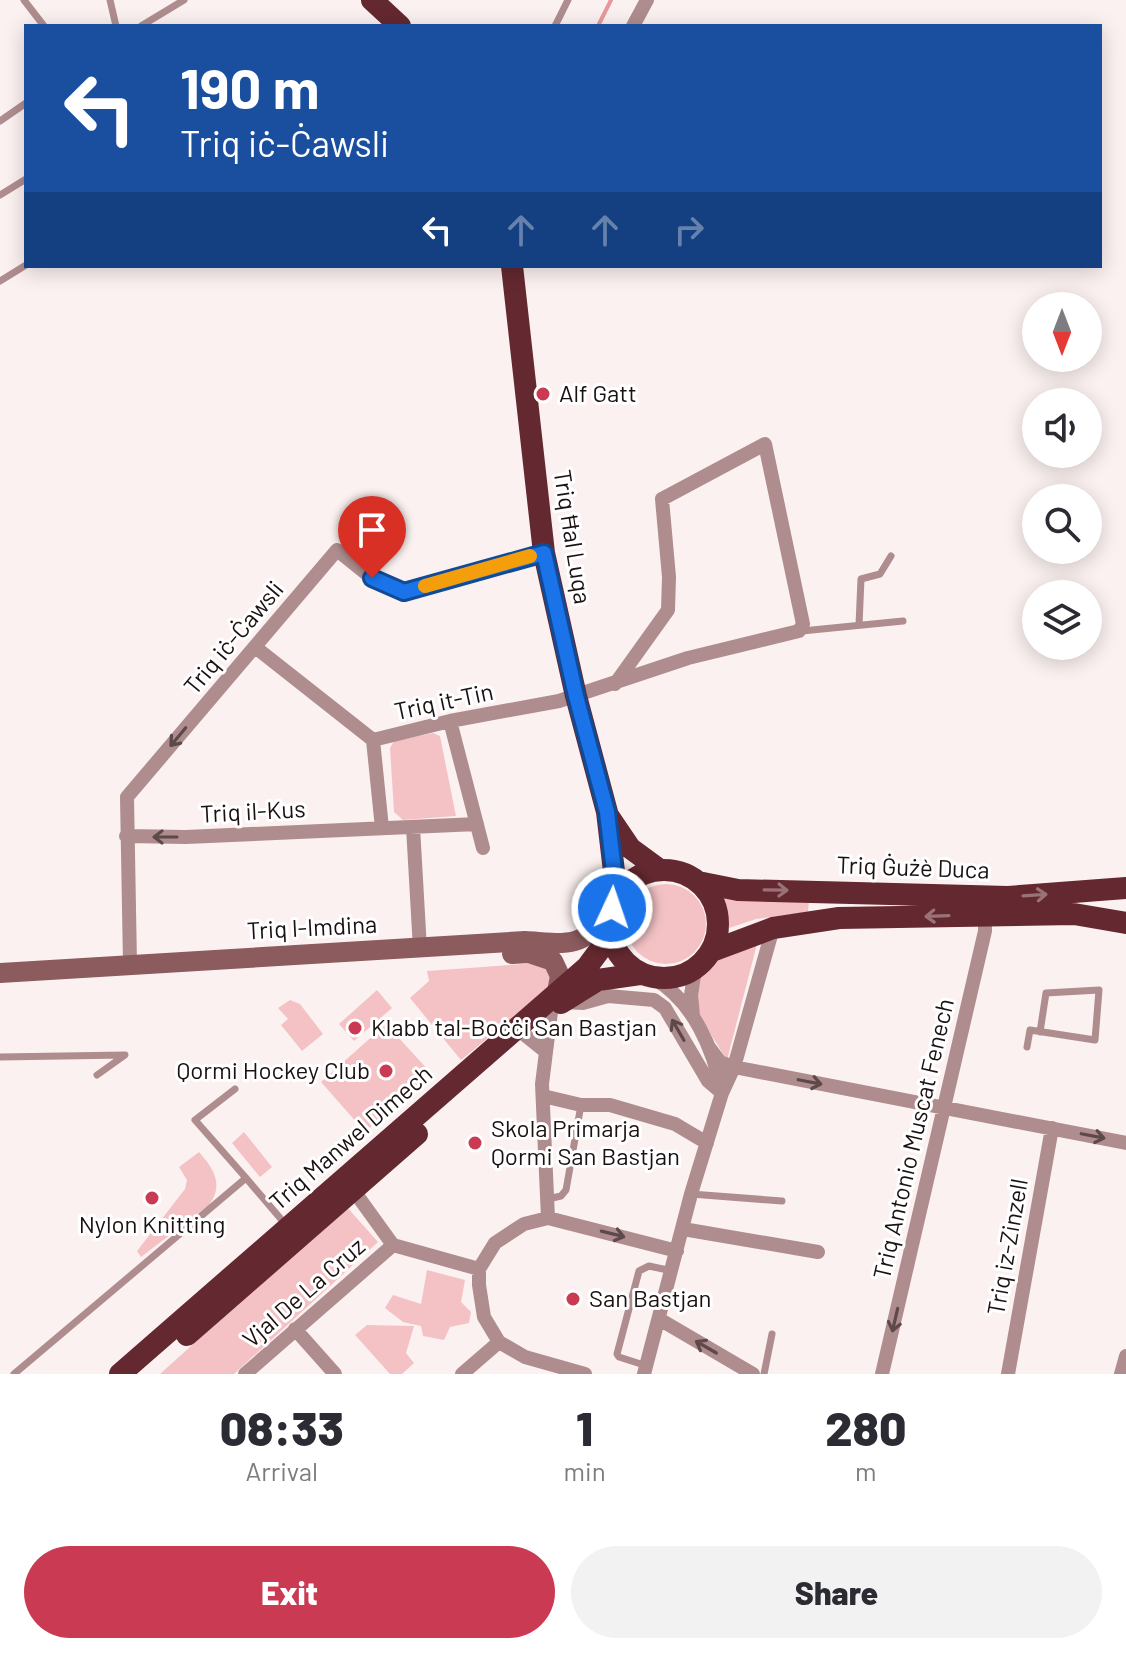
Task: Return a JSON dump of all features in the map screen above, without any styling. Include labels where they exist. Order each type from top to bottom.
[{"type":"highway","points":[[372,0],[398,24]]},
{"type":"highway","name":"Triq Ħal Luqa","points":[[512,268],[544,553],[576,696],[607,812],[615,902]]},
{"type":"highway","name":"Triq Ħal Luqa","points":[[607,812],[630,848],[660,870]]},
{"type":"highway","points":[[660,870],[687,875],[698,882],[711,896],[718,914],[718,933],[712,951],[695,969],[668,979],[647,976],[625,963],[610,936],[615,902],[627,884],[660,870]]},
{"type":"highway","name":"Triq Ġużè Duca","points":[[698,882],[738,890],[1008,897],[1126,888]]},
{"type":"highway","points":[[712,951],[773,928],[839,918],[1074,914],[1126,923]]},
{"type":"highway","name":"Triq Manwel Dimech","points":[[142,1374],[354,1191],[525,1035],[557,1002],[610,936]]},
{"type":"highway","name":"Triq Manwel Dimech","points":[[120,1374],[287,1228],[557,1002],[598,980],[647,976]]},
{"type":"main road","name":"Triq l-Imdina","points":[[0,973],[525,941],[571,944],[588,936],[615,902]]},
{"type":"main road","name":"Triq l-Imdina","points":[[0,983],[529,953],[553,961],[558,968],[557,1002]]},
{"type":"street","points":[[634,24],[647,0]]},
{"type":"street","points":[[615,684],[668,610],[669,577],[662,499],[765,444],[803,624],[799,631]]},
{"type":"street","name":"Triq iċ-Ċawsli","points":[[130,964],[127,797],[337,550],[372,578],[404,592],[544,553]]},
{"type":"street","name":"Triq it-Tin","points":[[255,647],[373,740],[576,696],[688,658],[799,631]]},
{"type":"street","points":[[450,721],[483,848]]},
{"type":"street","points":[[373,740],[382,828]]},
{"type":"street","name":"Triq il-Kus","points":[[126,836],[186,837],[477,824]]},
{"type":"street","points":[[413,827],[420,949]]},
{"type":"street","name":"Triq Antonio Muscat Fenech","points":[[882,1374],[985,931],[985,914]]},
{"type":"street","points":[[646,1370],[691,1194],[722,1093],[734,1067],[773,928]]},
{"type":"street","points":[[693,1018],[691,995],[695,969]]},
{"type":"street","points":[[647,976],[672,988],[720,1062],[734,1067],[1126,1143]]},
{"type":"street","points":[[548,1218],[543,1096],[545,1051],[557,1002],[583,1003],[608,996],[654,1000],[665,1008],[708,1081],[722,1093]]},
{"type":"street","points":[[525,1035],[545,1051]]},
{"type":"street","points":[[708,1046],[722,1093]]},
{"type":"street","points":[[543,1096],[581,1105],[610,1105],[675,1124],[707,1143]]},
{"type":"street","name":"Triq iz-Zinzell","points":[[1008,1374],[1052,1128]]},
{"type":"street","points":[[354,1191],[393,1245],[479,1269]]},
{"type":"street","points":[[585,1374],[525,1357],[499,1342],[484,1317],[479,1269],[495,1243],[524,1224],[548,1218],[677,1251]]},
{"type":"street","points":[[683,1229],[818,1252]]},
{"type":"street","name":"Vjal De La Cruz","points":[[245,1374],[393,1245]]},
{"type":"street","points":[[659,1319],[753,1374]]},
{"type":"street","points":[[295,1329],[335,1374]]},
{"type":"street","points":[[462,1374],[499,1342]]},
{"type":"street","points":[[1121,1374],[1126,1356]]},
{"type":"lane","points":[[24,0],[42,24]]},
{"type":"lane","points":[[110,0],[116,24]]},
{"type":"lane","points":[[144,24],[184,0]]},
{"type":"lane","points":[[556,24],[568,0]]},
{"type":"lane","points":[[0,121],[24,104]]},
{"type":"lane","points":[[0,195],[24,180]]},
{"type":"lane","points":[[0,280],[24,266]]},
{"type":"lane","points":[[859,625],[861,579],[880,574],[891,556]]},
{"type":"lane","points":[[799,631],[903,621]]},
{"type":"lane","points":[[1027,1047],[1030,1030],[1040,1032],[1095,1040],[1099,990],[1046,993],[1040,1032]]},
{"type":"lane","points":[[0,1057],[125,1055],[97,1075]]},
{"type":"lane","points":[[235,1089],[195,1120],[287,1228]]},
{"type":"lane","points":[[548,1199],[561,1196],[566,1190],[581,1105]]},
{"type":"lane","points":[[14,1374],[246,1178]]},
{"type":"lane","points":[[691,1194],[782,1201]]},
{"type":"lane","points":[[646,1370],[617,1354],[639,1271],[649,1266],[672,1271]]},
{"type":"lane","points":[[764,1374],[772,1334]]},
{"type":"shaded area","points":[[433,733],[440,736],[456,816],[403,820],[394,812],[390,748],[394,741]]},
{"type":"shaded area","points":[[666,884],[681,887],[694,896],[703,909],[706,924],[703,939],[694,952],[681,961],[666,964],[651,961],[638,952],[629,939],[626,924],[629,909],[638,896],[651,887]]},
{"type":"shaded area","points":[[722,897],[809,901],[808,912],[756,919],[729,928]]},
{"type":"shaded area","points":[[757,944],[727,1060],[696,1011],[699,979],[718,959]]},
{"type":"shaded area","points":[[536,963],[549,969],[554,978],[549,988],[461,1060],[410,998],[429,981],[427,971]]},
{"type":"shaded area","points":[[377,990],[392,1008],[354,1041],[339,1024]]},
{"type":"shaded area","points":[[290,1000],[300,1004],[323,1034],[302,1051],[281,1025],[288,1019],[278,1008]]},
{"type":"shaded area","points":[[386,1024],[431,1073],[365,1132],[321,1082]]},
{"type":"shaded area","points":[[244,1132],[272,1167],[260,1177],[232,1143]]},
{"type":"shaded area","points":[[199,1152],[215,1177],[213,1198],[209,1205],[141,1257],[137,1251],[185,1189],[187,1180],[179,1167]]},
{"type":"shaded area","points":[[346,1206],[378,1242],[234,1374],[160,1374]]},
{"type":"shaded area","points":[[427,1270],[465,1280],[461,1302],[471,1312],[469,1323],[450,1327],[444,1340],[423,1336],[421,1326],[403,1322],[385,1308],[393,1295],[421,1304]]},
{"type":"shaded area","points":[[367,1325],[414,1326],[406,1353],[414,1363],[402,1374],[390,1374],[355,1335]]},
{"type":"waterway","points":[[599,24],[611,0]]},
{"type":"slow traffic","points":[[425,586],[530,556]]},
{"type":"place","name":"Alf Gatt","points":[[543,394]]},
{"type":"place","name":"Klabb tal-Boċċi San Bastjan","points":[[355,1028]]},
{"type":"place","name":"Qormi Hockey Club","points":[[386,1071]]},
{"type":"place","name":"Skola Primarja Qormi San Bastjan","points":[[475,1143]]},
{"type":"place","name":"Nylon Knitting","points":[[152,1198]]},
{"type":"place","name":"San Bastjan","points":[[573,1299]]},
{"type":"route","points":[[372,578],[404,592],[544,553],[576,696],[607,812],[617,897],[612,908]]}]
